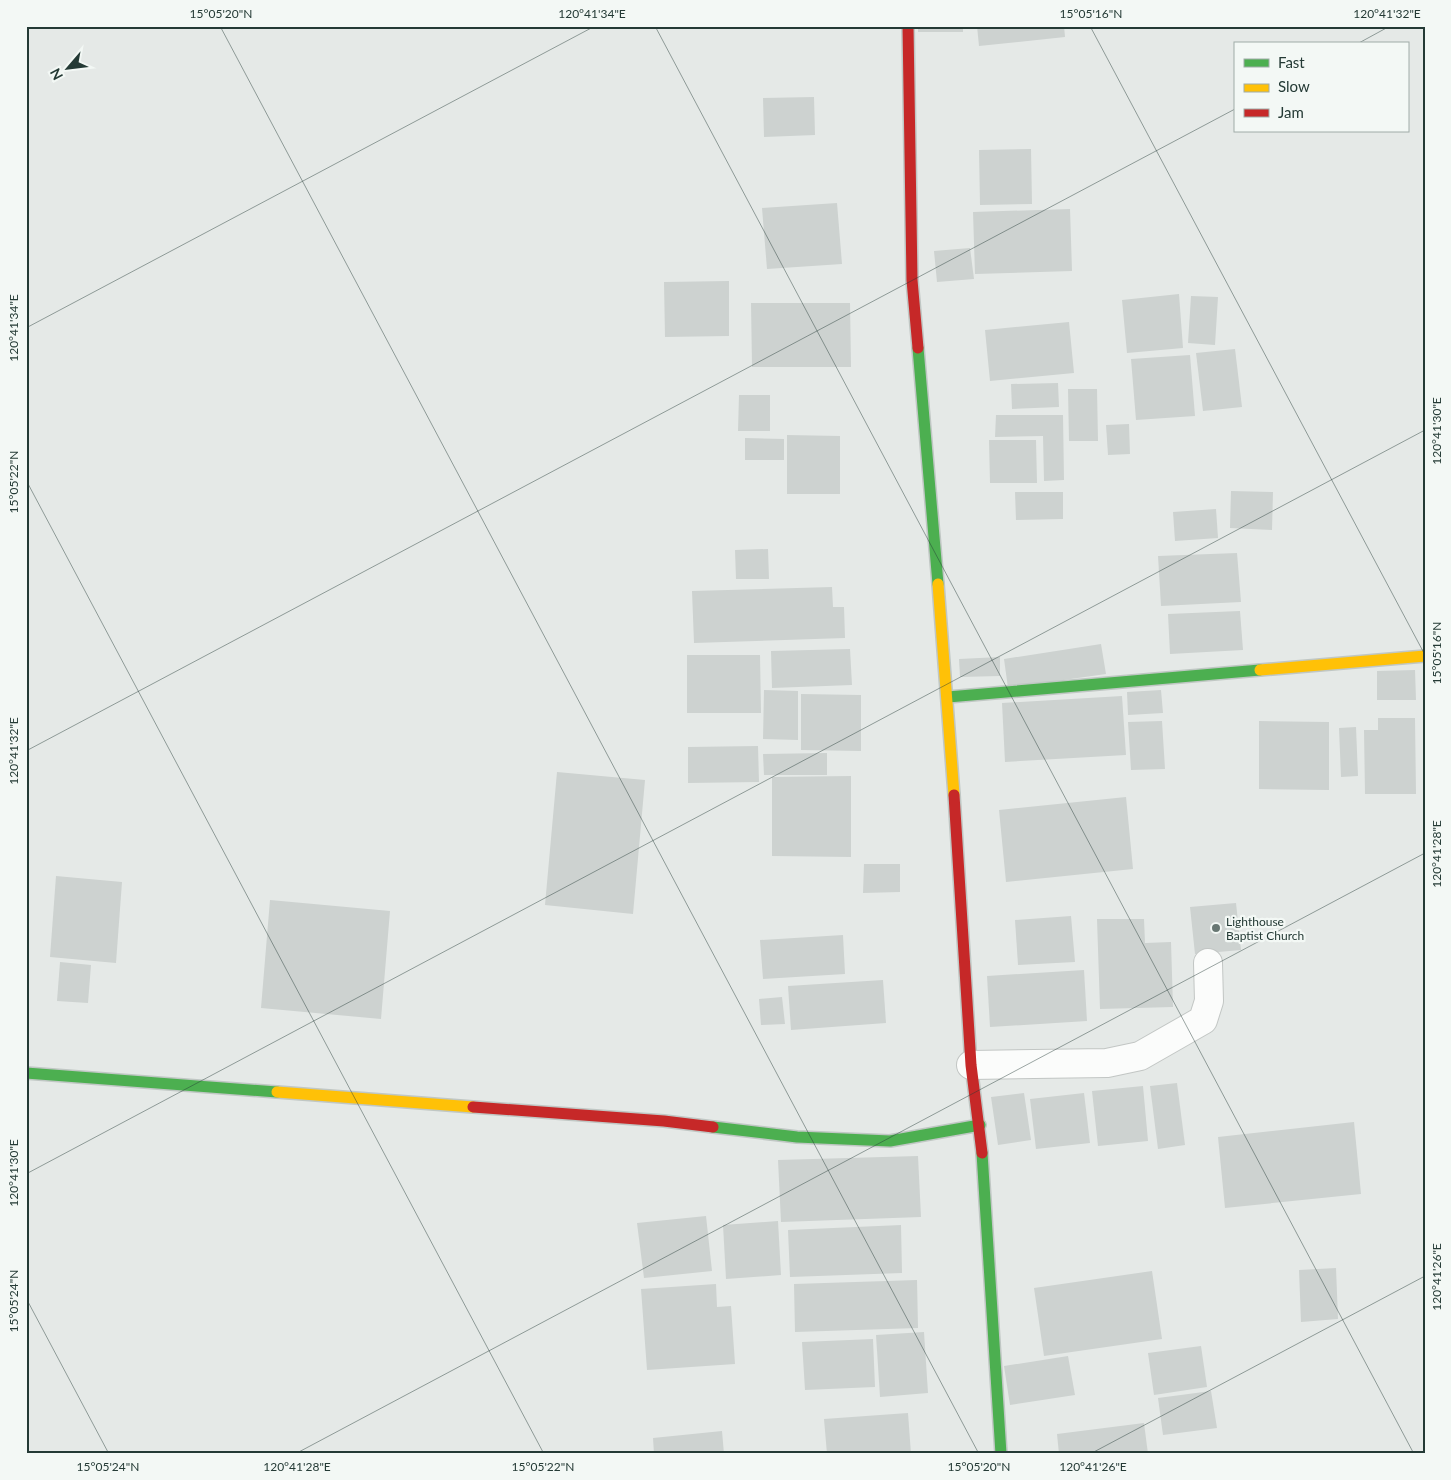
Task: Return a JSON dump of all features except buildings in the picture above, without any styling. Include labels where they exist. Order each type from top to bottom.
[{"type":"main road","points":[[908,26],[912,280],[948,697],[971,1065],[980,1125],[1001,1454]]},
{"type":"main road","points":[[948,697],[1425,656]]},
{"type":"main road","points":[[26,1074],[644,1119],[797,1137],[890,1141],[980,1125]]},
{"type":"street","points":[[971,1065],[1107,1063],[1140,1056],[1203,1020],[1209,1001],[1208,963]]},
{"type":"traffic: fast","points":[[918,348],[938,584]]},
{"type":"traffic: fast","points":[[948,697],[1260,670]]},
{"type":"traffic: fast","points":[[26,1073],[277,1092]]},
{"type":"traffic: fast","points":[[713,1127],[797,1137],[890,1141],[980,1125]]},
{"type":"traffic: fast","points":[[982,1153],[1001,1454]]},
{"type":"traffic: slow","points":[[938,584],[954,795]]},
{"type":"traffic: slow","points":[[1260,670],[1425,656]]},
{"type":"traffic: slow","points":[[277,1092],[473,1107]]},
{"type":"traffic: jam","points":[[908,26],[912,280],[918,348]]},
{"type":"traffic: jam","points":[[954,795],[971,1065],[982,1153]]},
{"type":"traffic: jam","points":[[473,1107],[664,1121],[713,1127]]},
{"type":"place","name":"Lighthouse Baptist Church","points":[[1216,928]]}]
